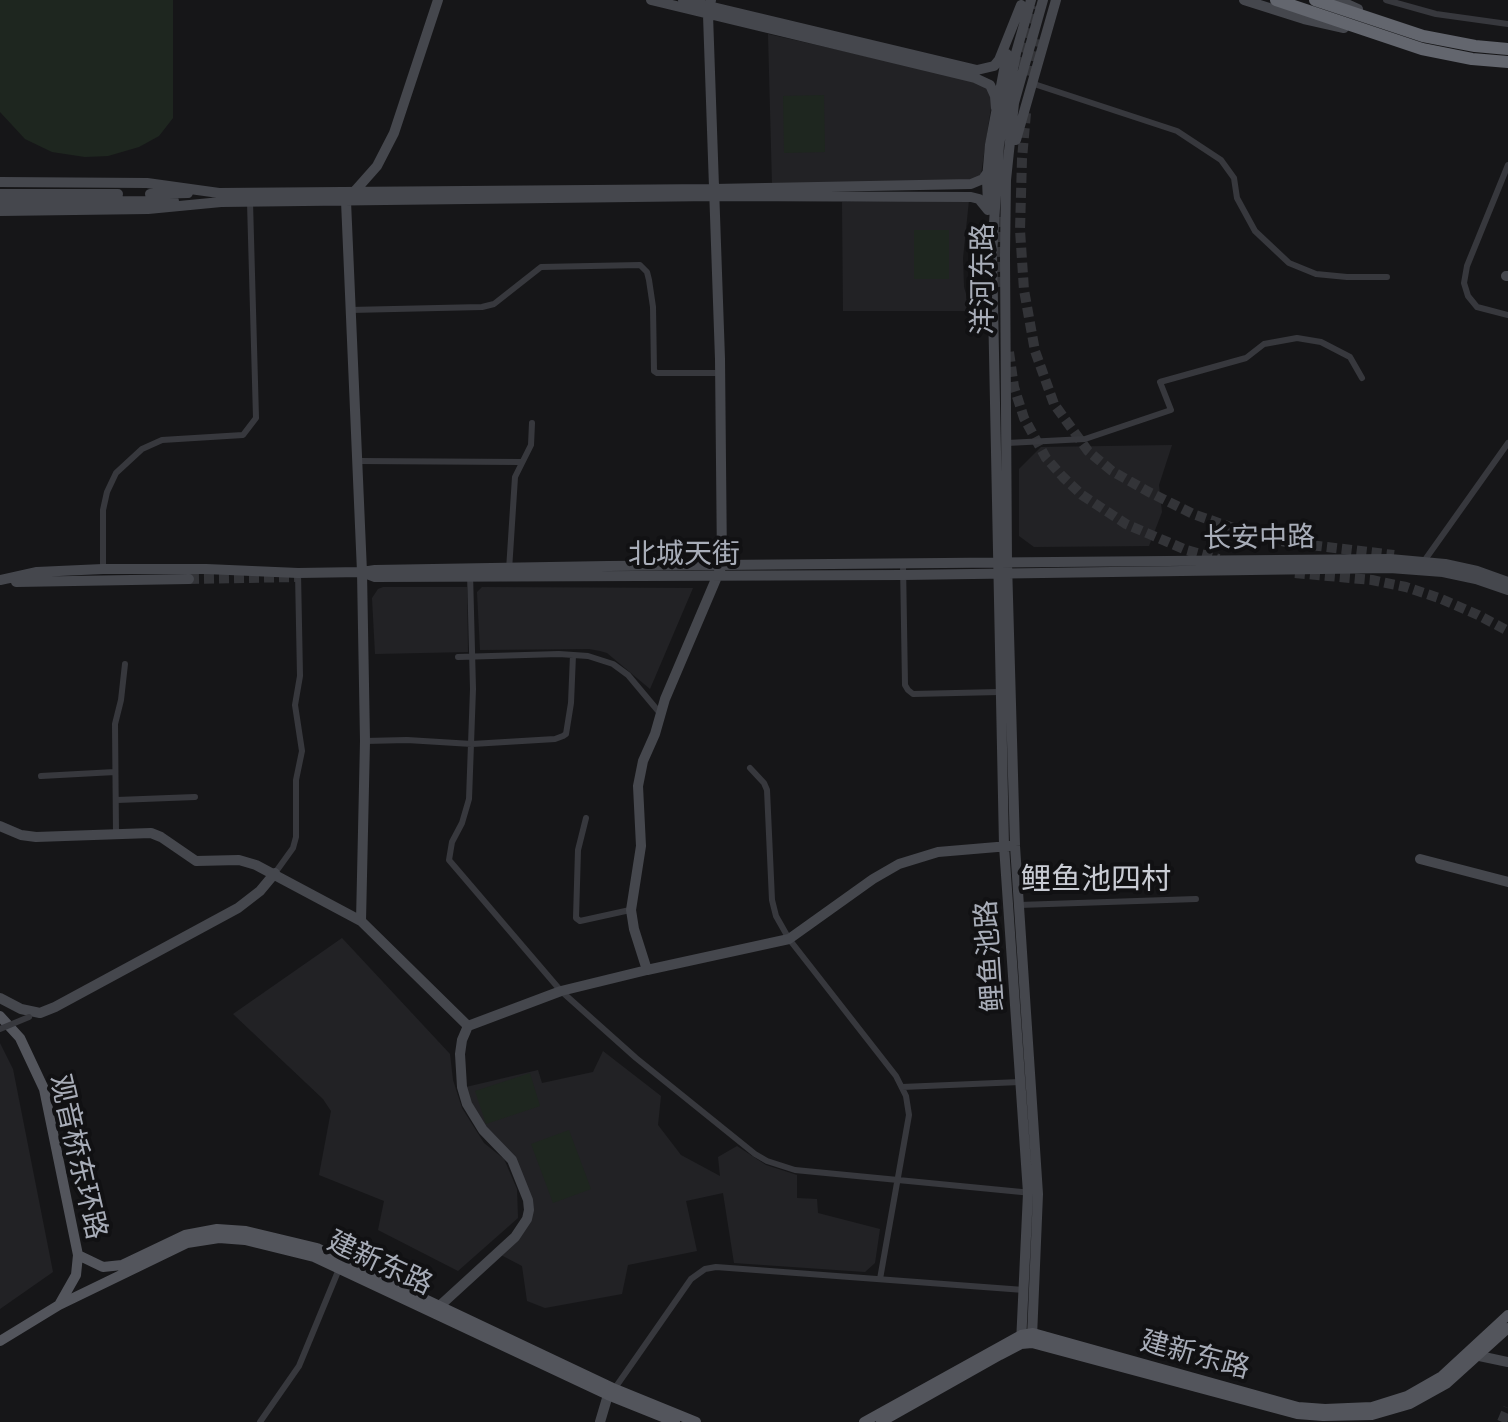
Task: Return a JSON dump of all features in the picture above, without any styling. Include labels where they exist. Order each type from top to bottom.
[{"type":"highway","points":[[1276,0],[1311,5],[1447,55],[1508,62]]},
{"type":"highway","points":[[1389,31],[1508,49]]},
{"type":"main road","name":"观音桥东环路","points":[[0,1016],[20,1038],[44,1090],[78,1255],[76,1275],[58,1305]]},
{"type":"main road","name":"建新东路","points":[[78,1255],[96,1265],[112,1267],[133,1261],[185,1234],[217,1229],[246,1231],[317,1248],[675,1422]]},
{"type":"main road","name":"建新东路","points":[[58,1305],[187,1243],[218,1238],[245,1240],[314,1256],[436,1309]]},
{"type":"main road","points":[[0,1340],[58,1305]]},
{"type":"main road","name":"建新东路","points":[[1472,1355],[1508,1316]]},
{"type":"main road","name":"建新东路","points":[[1027,1339],[1298,1407],[1351,1410],[1407,1396],[1508,1328]]},
{"type":"main road","points":[[864,1422],[1027,1339]]},
{"type":"main road","points":[[881,1422],[1027,1339]]},
{"type":"main road","name":"建新东路","points":[[612,1394],[696,1422]]},
{"type":"street","points":[[361,921],[365,741],[362,572],[346,201],[377,166],[394,134],[438,0]]},
{"type":"street","points":[[651,0],[709,7],[977,70],[994,66],[999,60],[1025,2]]},
{"type":"street","points":[[683,0],[975,78],[993,90],[996,108]]},
{"type":"street","name":"洋河东路","points":[[1002,568],[1006,180],[1014,103],[1043,0]]},
{"type":"street","points":[[1006,180],[1030,82],[1056,0]]},
{"type":"street","points":[[1244,0],[1304,20],[1389,31]]},
{"type":"street","points":[[1338,0],[1389,31]]},
{"type":"street","points":[[1386,0],[1436,14],[1508,24]]},
{"type":"street","points":[[992,256],[988,172],[996,108],[1008,49],[1025,2]]},
{"type":"street","name":"洋河东路","points":[[1002,568],[992,256],[999,145],[1025,2]]},
{"type":"street","points":[[647,970],[631,910],[641,846],[638,786],[660,713],[720,571],[720,372],[709,7]]},
{"type":"street","points":[[1030,82],[1178,131],[1221,160],[1234,178],[1237,198],[1254,230],[1289,262],[1316,274],[1387,277]]},
{"type":"street","points":[[1508,165],[1467,266],[1464,283],[1477,307],[1508,315]]},
{"type":"street","points":[[0,182],[147,182],[250,202],[971,184],[988,172]]},
{"type":"street","points":[[0,202],[355,192],[714,193],[971,197],[979,199],[988,210]]},
{"type":"street","points":[[0,194],[220,197]]},
{"type":"street","points":[[0,211],[148,210],[220,197]]},
{"type":"street","points":[[103,570],[102,510],[116,473],[142,449],[162,440],[242,435],[256,418],[250,202]]},
{"type":"street","points":[[349,310],[482,307],[494,304],[548,265],[640,265],[647,272],[650,287],[654,371],[720,372]]},
{"type":"street","points":[[1006,443],[1085,439],[1171,410],[1160,382],[1246,358],[1264,344],[1280,341],[1297,338],[1320,342],[1350,356],[1362,378]]},
{"type":"street","points":[[509,572],[515,477],[531,445],[532,423]]},
{"type":"street","points":[[1421,565],[1508,443]]},
{"type":"street","points":[[358,462],[521,462]]},
{"type":"street","name":"长安中路","points":[[1002,568],[1421,565],[1477,570],[1508,582]]},
{"type":"street","name":"长安中路","points":[[1421,565],[1508,590]]},
{"type":"street","name":"北城天街","points":[[0,582],[37,572],[103,570],[362,572],[375,577],[470,572],[1002,568]]},
{"type":"street","name":"鲤鱼池路","points":[[1002,568],[1000,692],[1033,1193],[1027,1339]]},
{"type":"street","name":"鲤鱼池路","points":[[1002,568],[1009,846],[1019,905],[1026,1082]]},
{"type":"street","points":[[903,569],[908,690],[913,694],[1000,692]]},
{"type":"street","points":[[470,572],[469,799],[449,860],[562,991],[636,1058],[755,1154],[795,1170],[1033,1193]]},
{"type":"street","points":[[0,1028],[72,998],[238,908],[260,891],[293,848],[296,780],[302,751],[295,705],[300,676],[298,573]]},
{"type":"street","points":[[0,582],[189,579]]},
{"type":"street","points":[[365,741],[472,744],[555,739],[566,734],[574,655]]},
{"type":"street","points":[[458,657],[588,656],[613,664],[635,682],[660,713]]},
{"type":"street","points":[[116,832],[115,724],[125,664]]},
{"type":"street","points":[[750,768],[768,790],[776,916],[896,1076],[906,1096],[909,1114],[880,1279]]},
{"type":"street","points":[[41,776],[116,772]]},
{"type":"street","points":[[117,800],[195,797]]},
{"type":"street","points":[[586,818],[578,850],[576,918],[631,910]]},
{"type":"street","points":[[0,826],[36,837],[151,833],[196,861],[247,862],[361,921],[468,1026]]},
{"type":"street","points":[[436,1309],[514,1237],[527,1220],[528,1200],[512,1160],[483,1130],[466,1104],[460,1054],[468,1026],[562,991],[789,938],[898,864],[938,852],[1009,846]]},
{"type":"street","points":[[1420,858],[1508,882]]},
{"type":"street","points":[[1019,905],[1196,898]]},
{"type":"street","points":[[0,998],[34,1015]]},
{"type":"street","points":[[902,1087],[1026,1082]]},
{"type":"street","name":"鲤鱼池路","points":[[1027,1339],[1024,1290],[1033,1193]]},
{"type":"street","points":[[260,1422],[298,1366],[339,1268]]},
{"type":"street","points":[[604,1422],[612,1394],[691,1278],[704,1268],[1024,1290]]},
{"type":"street","points":[[1472,1355],[1508,1362]]},
{"type":"shaded area","points":[[0,0],[173,0],[173,118],[159,136],[108,156],[52,152],[25,139],[0,112]]},
{"type":"shaded area","points":[[768,34],[976,81],[988,87],[992,101],[981,174],[974,180],[772,184]]},
{"type":"shaded area","points":[[824,95],[825,152],[784,153],[783,96]]},
{"type":"shaded area","points":[[969,200],[963,258],[964,287],[971,311],[843,311],[842,202]]},
{"type":"shaded area","points":[[914,230],[949,230],[949,279],[914,279]]},
{"type":"shaded area","points":[[1172,445],[1159,485],[1162,512],[1149,546],[1034,547],[1019,536],[1019,469],[1041,447]]},
{"type":"shaded area","points":[[383,587],[467,587],[468,652],[375,654],[372,598]]},
{"type":"shaded area","points":[[482,587],[693,588],[650,689],[600,651],[480,650],[477,592]]},
{"type":"shaded area","points":[[342,938],[450,1054],[462,1108],[484,1143],[504,1159],[517,1189],[518,1218],[458,1271],[378,1230],[384,1201],[319,1175],[331,1111],[233,1014]]},
{"type":"shaded area","points":[[0,1043],[13,1069],[53,1272],[0,1309]]},
{"type":"shaded area","points":[[603,1051],[661,1096],[658,1125],[681,1155],[720,1176],[718,1157],[737,1146],[766,1165],[797,1175],[797,1198],[817,1199],[818,1213],[880,1229],[875,1263],[865,1272],[734,1263],[723,1193],[686,1201],[697,1251],[628,1265],[622,1294],[545,1308],[527,1301],[522,1266],[501,1255],[525,1230],[532,1199],[471,1102],[466,1087],[538,1070],[542,1083],[593,1072]]},
{"type":"shaded area","points":[[530,1073],[540,1106],[486,1124],[475,1091]]},
{"type":"shaded area","points":[[569,1130],[591,1189],[553,1203],[531,1144]]},
{"type":"tunnel","points":[[1019,67],[1034,6]]},
{"type":"tunnel","points":[[1031,76],[1036,39]]},
{"type":"tunnel","points":[[1026,113],[1020,230],[1024,290],[1035,351],[1054,404],[1088,451],[1112,471],[1147,491],[1193,514],[1236,529],[1285,542],[1394,555]]},
{"type":"tunnel","points":[[999,217],[1001,290]]},
{"type":"tunnel","points":[[1009,352],[1024,418],[1046,458],[1063,477],[1082,495],[1126,524],[1186,550],[1219,559]]},
{"type":"tunnel","points":[[1295,573],[1406,587],[1508,631]]},
{"type":"tunnel","points":[[189,579],[298,577]]},
{"type":"tunnel","points":[[1502,1422],[1508,1408]]},
{"type":"district","name":"鲤鱼池四村","points":[[1096,880]]}]
